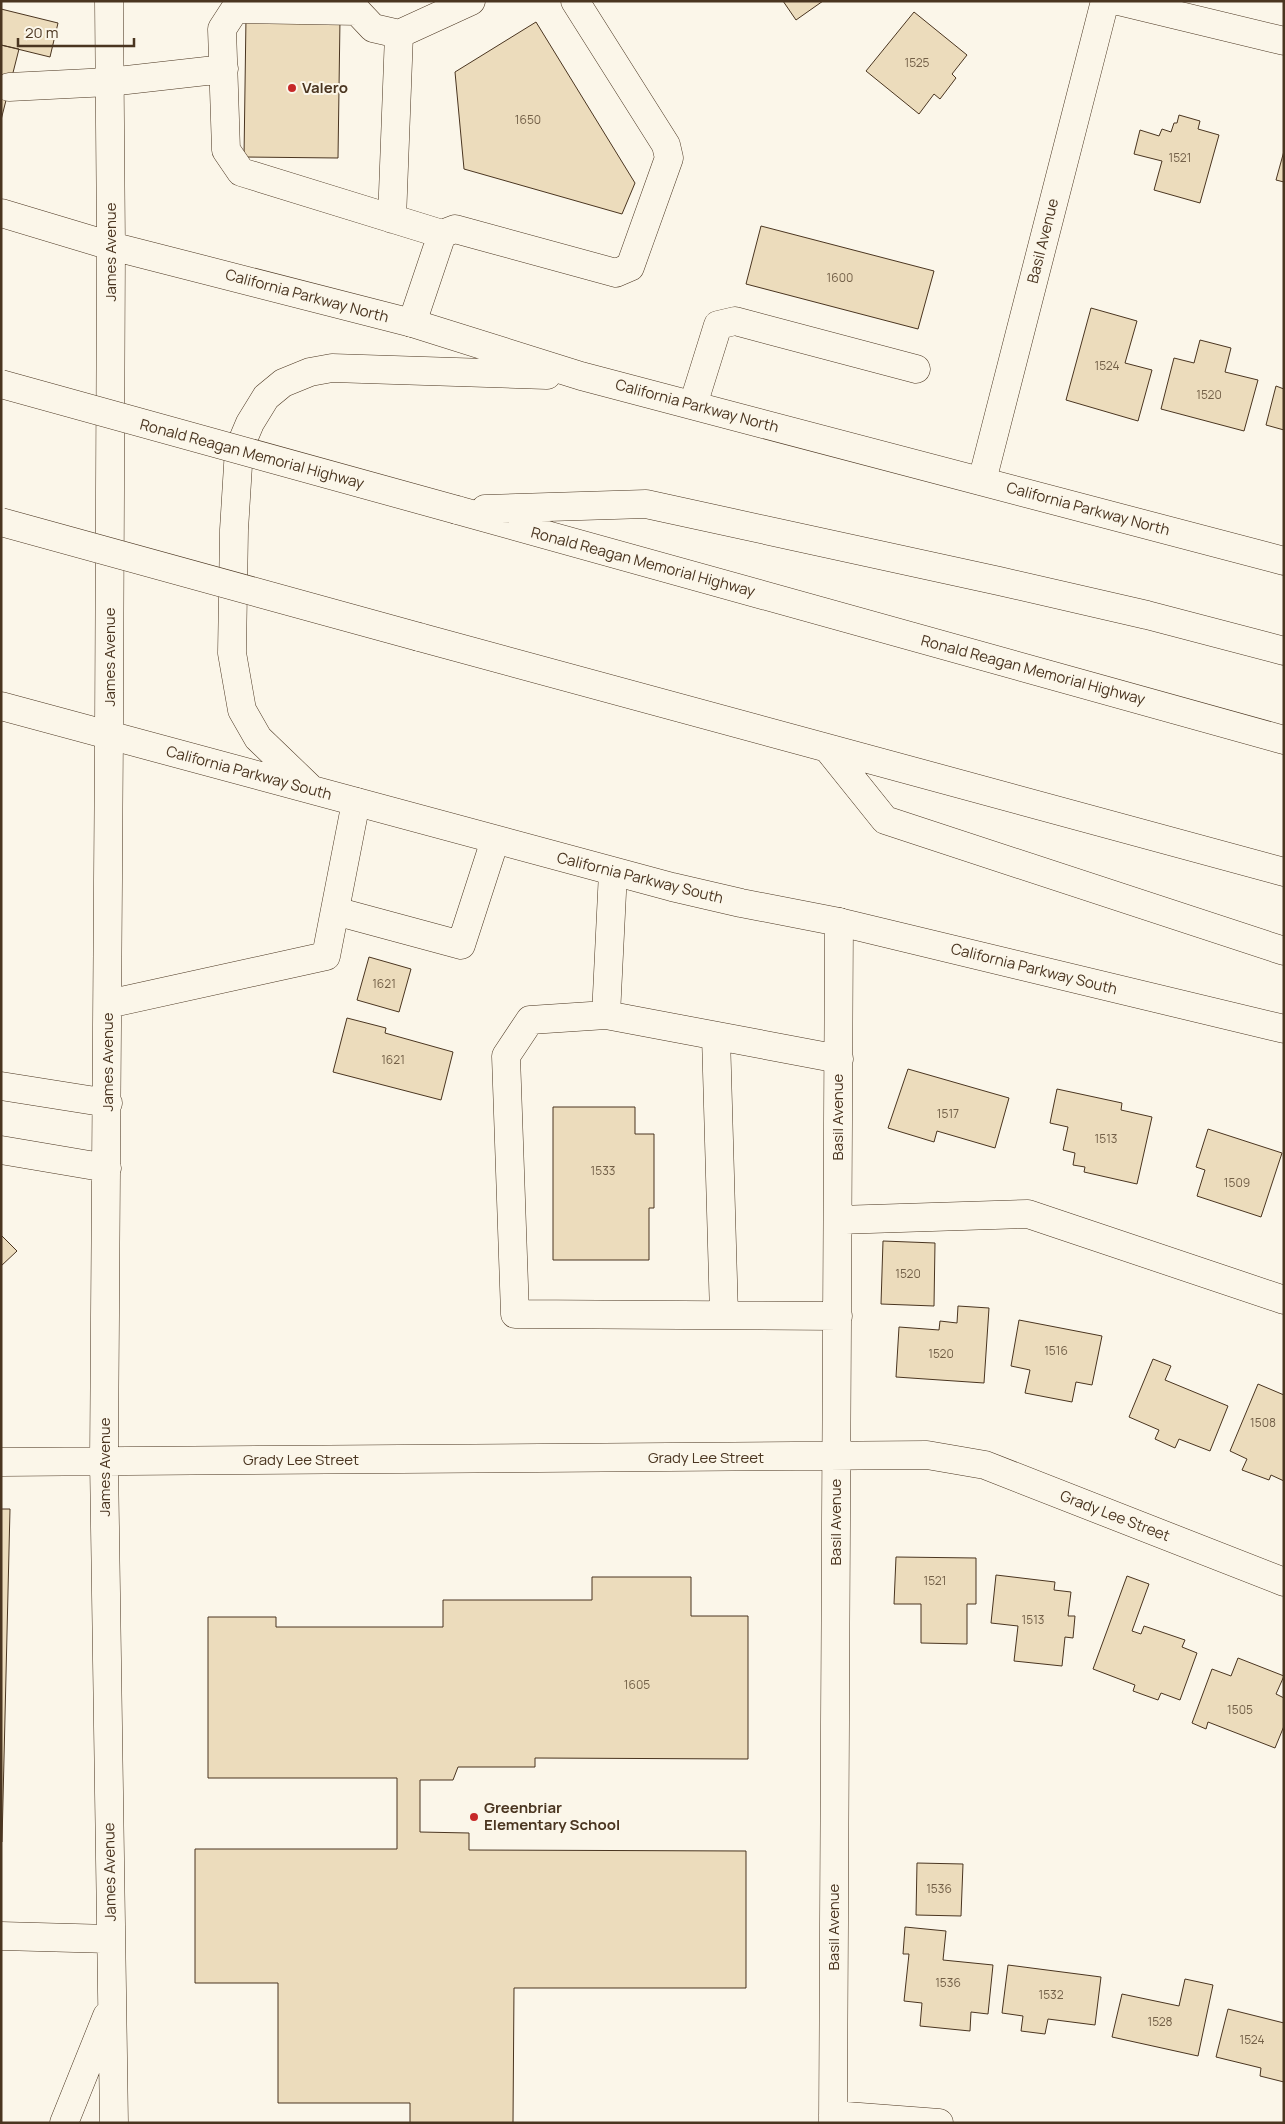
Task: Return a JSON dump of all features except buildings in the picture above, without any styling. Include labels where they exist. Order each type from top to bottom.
[{"type":"main road","name":"James Avenue","points":[[109,1],[111,246],[108,1103],[104,1461],[114,2123]]},
{"type":"main road","points":[[471,1],[399,34],[373,28],[357,11],[235,9],[222,29],[226,150],[241,172],[442,234],[456,228],[616,273],[630,267],[669,158],[666,145],[575,1]]},
{"type":"main road","name":"Basil Avenue","points":[[982,481],[1105,1]]},
{"type":"main road","points":[[1118,1],[1284,41]]},
{"type":"main road","points":[[392,219],[399,34]]},
{"type":"main road","points":[[9,87],[109,82],[224,69]]},
{"type":"main road","name":"California Parkway North","points":[[1,213],[111,246],[412,323],[581,376],[1284,561]]},
{"type":"main road","points":[[412,323],[442,234]]},
{"type":"main road","points":[[693,405],[718,325],[735,321],[916,369]]},
{"type":"main road","points":[[312,790],[258,738],[242,710],[232,653],[234,530],[239,449],[250,423],[266,397],[283,383],[310,372],[332,368],[581,376]]},
{"type":"main road","name":"Ronald Reagan Memorial Highway","points":[[1,384],[1284,740]]},
{"type":"main road","points":[[456,510],[646,504],[1018,585],[1284,651]]},
{"type":"main road","points":[[1,522],[1284,872]]},
{"type":"main road","name":"California Parkway South","points":[[1,706],[612,872],[741,904],[839,922],[1284,1029]]},
{"type":"main road","points":[[828,749],[885,820],[1284,951]]},
{"type":"main road","points":[[108,1004],[326,956],[356,802]]},
{"type":"main road","points":[[335,911],[462,945],[495,840]]},
{"type":"main road","points":[[606,1015],[612,872]]},
{"type":"main road","name":"Basil Avenue","points":[[833,2119],[839,922]]},
{"type":"main road","points":[[838,1316],[515,1314],[506,1056],[530,1020],[606,1015],[839,1059]]},
{"type":"main road","points":[[716,1036],[724,1315]]},
{"type":"main road","points":[[1,1086],[108,1103]]},
{"type":"main road","points":[[1,1150],[107,1168]]},
{"type":"main road","points":[[838,1220],[1028,1214],[1284,1300]]},
{"type":"main road","name":"Grady Lee Street","points":[[1,1462],[927,1455],[986,1465],[1284,1582]]},
{"type":"main road","points":[[1,1936],[111,1939]]},
{"type":"main road","points":[[64,2123],[112,2003]]},
{"type":"main road","points":[[833,2119],[939,2123]]},
{"type":"place","name":"Valero","points":[[292,88]]},
{"type":"place","name":"Greenbriar Elementary School","points":[[474,1817]]}]
